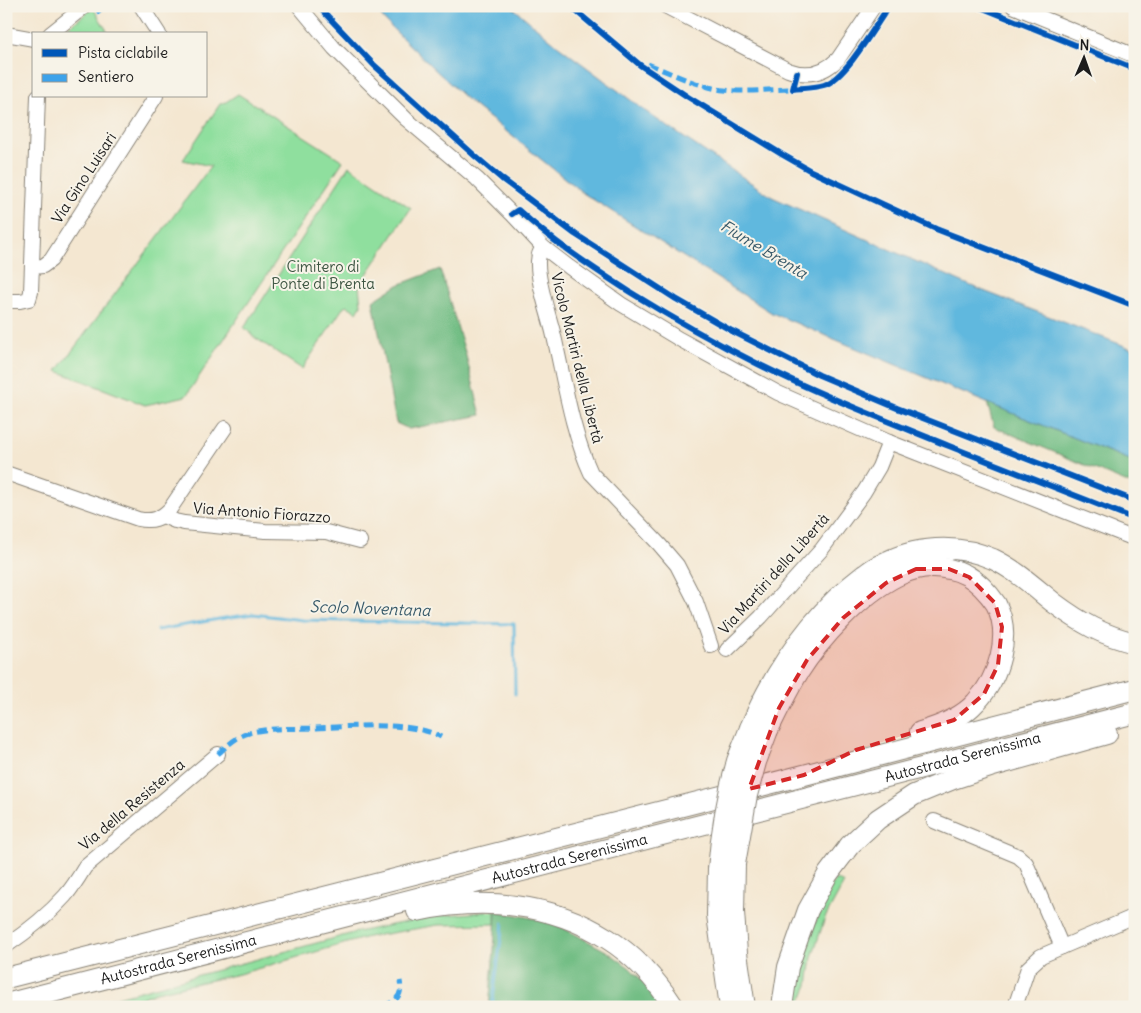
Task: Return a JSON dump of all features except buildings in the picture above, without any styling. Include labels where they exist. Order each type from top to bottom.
[{"type":"highway","points":[[759,729],[766,694],[802,638],[833,602],[878,565],[901,555],[926,549],[949,548],[976,552],[993,559],[1032,584],[1052,602],[1076,619],[1105,634],[1135,643]]},
{"type":"highway","points":[[745,1007],[737,954],[734,912],[721,832],[738,761],[759,729],[779,708],[798,673],[819,645],[843,618],[869,594],[897,576],[916,569],[936,567],[949,569],[969,577],[979,584],[995,603],[1001,618],[1002,634],[998,665],[990,685],[975,704],[954,720],[940,726],[856,750],[804,775]]},
{"type":"highway","name":"Autostrada Serenissima","points":[[6,978],[804,775],[1135,688]]},
{"type":"highway","name":"Autostrada Serenissima","points":[[6,1004],[1135,713]]},
{"type":"highway","points":[[782,1007],[788,967],[808,910],[828,874],[850,845],[878,819],[914,795],[953,779],[1135,726]]},
{"type":"highway","points":[[726,867],[717,915],[730,1007]]},
{"type":"highway","points":[[286,932],[364,924],[452,905],[478,903],[537,909],[576,922],[608,939],[638,963],[665,993],[674,1007]]},
{"type":"street","points":[[52,32],[85,6]]},
{"type":"street","points":[[141,6],[158,32]]},
{"type":"street","points":[[299,6],[334,48],[406,119],[477,180],[543,247],[569,268],[621,304],[678,339],[778,393],[889,442],[1135,539]]},
{"type":"street","points":[[665,6],[788,70],[804,73],[822,71],[831,66],[838,59],[874,6]]},
{"type":"street","points":[[1013,6],[1135,56]]},
{"type":"street","points":[[6,34],[32,39]]},
{"type":"street","points":[[7,302],[29,299],[31,292],[38,98]]},
{"type":"street","name":"Via Gino Luisari","points":[[32,267],[43,266],[51,260],[155,98]]},
{"type":"street","name":"Vicolo Martiri della Libertà","points":[[543,247],[538,260],[542,287],[574,425],[585,460],[591,473],[659,544],[676,565],[696,602],[711,646]]},
{"type":"street","name":"Via Antonio Fiorazzo","points":[[6,473],[138,519],[155,520],[163,516],[170,509],[225,428]]},
{"type":"street","name":"Via Martiri della Libertà","points":[[727,650],[761,617],[822,549],[864,492],[879,468],[889,442]]},
{"type":"street","name":"Via Antonio Fiorazzo","points":[[163,516],[184,523],[211,526],[265,531],[326,532],[360,541]]},
{"type":"street","name":"Via della Resistenza","points":[[6,946],[29,930],[66,896],[85,867],[218,754]]},
{"type":"street","points":[[934,821],[1018,856],[1026,863],[1062,947]]},
{"type":"street","points":[[1015,1007],[1028,968],[1041,956],[1135,916]]},
{"type":"highlighted area","points":[[916,569],[949,569],[969,577],[995,603],[1002,627],[998,665],[984,694],[954,720],[856,750],[804,775],[749,789],[779,708],[807,660],[843,618],[886,583]]},
{"type":"green space","points":[[93,8],[108,32],[63,32]]},
{"type":"green space","points":[[238,94],[343,161],[186,396],[145,405],[57,371],[211,166],[183,160],[220,104]]},
{"type":"green space","name":"Cimitero di Ponte di Brenta","points":[[349,166],[411,208],[359,286],[361,305],[357,312],[346,305],[343,308],[302,369],[251,335],[244,328]]},
{"type":"green space","points":[[440,269],[465,352],[481,415],[409,429],[396,423],[373,301],[398,285]]},
{"type":"green space","points":[[987,403],[1135,462],[1135,486],[994,427]]},
{"type":"green space","points":[[835,879],[844,883],[825,918],[812,957],[808,985],[800,1007],[790,1007],[803,953]]},
{"type":"green space","points":[[495,911],[495,924],[438,925],[368,937],[239,974],[156,992],[120,1007],[81,1007],[357,932],[436,916]]},
{"type":"green space","points":[[496,911],[552,922],[608,952],[630,968],[650,989],[663,1007],[489,1007]]},
{"type":"water","name":"Fiume Brenta","points":[[373,6],[511,6],[557,45],[652,116],[772,197],[971,286],[1135,350],[1135,462],[987,403],[772,313],[583,193],[471,103],[386,22]]},
{"type":"waterway","name":"Scolo Noventana","points":[[157,630],[253,614],[303,620],[514,624],[515,694]]},
{"type":"waterway","name":"Scolo Noventana","points":[[492,1007],[503,923]]},
{"type":"marked path","points":[[95,6],[100,13]]},
{"type":"marked path","points":[[648,64],[705,86],[724,90],[793,89]]},
{"type":"marked path","points":[[218,754],[240,736],[274,729],[397,726],[413,728],[441,737]]},
{"type":"marked path","points":[[383,1007],[398,997],[401,986],[400,981]]},
{"type":"cycle path","points":[[318,6],[374,65],[502,179],[575,234],[676,299],[732,331],[819,375],[897,408],[1135,501]]},
{"type":"cycle path","points":[[570,6],[640,65],[688,97],[811,171],[936,229],[1135,306]]},
{"type":"cycle path","points":[[797,73],[793,89],[820,86],[833,80],[851,62],[889,6]]},
{"type":"cycle path","points":[[978,6],[1135,69]]},
{"type":"cycle path","points":[[512,214],[518,210],[572,253],[630,292],[693,330],[758,364],[877,417],[1135,519]]}]
